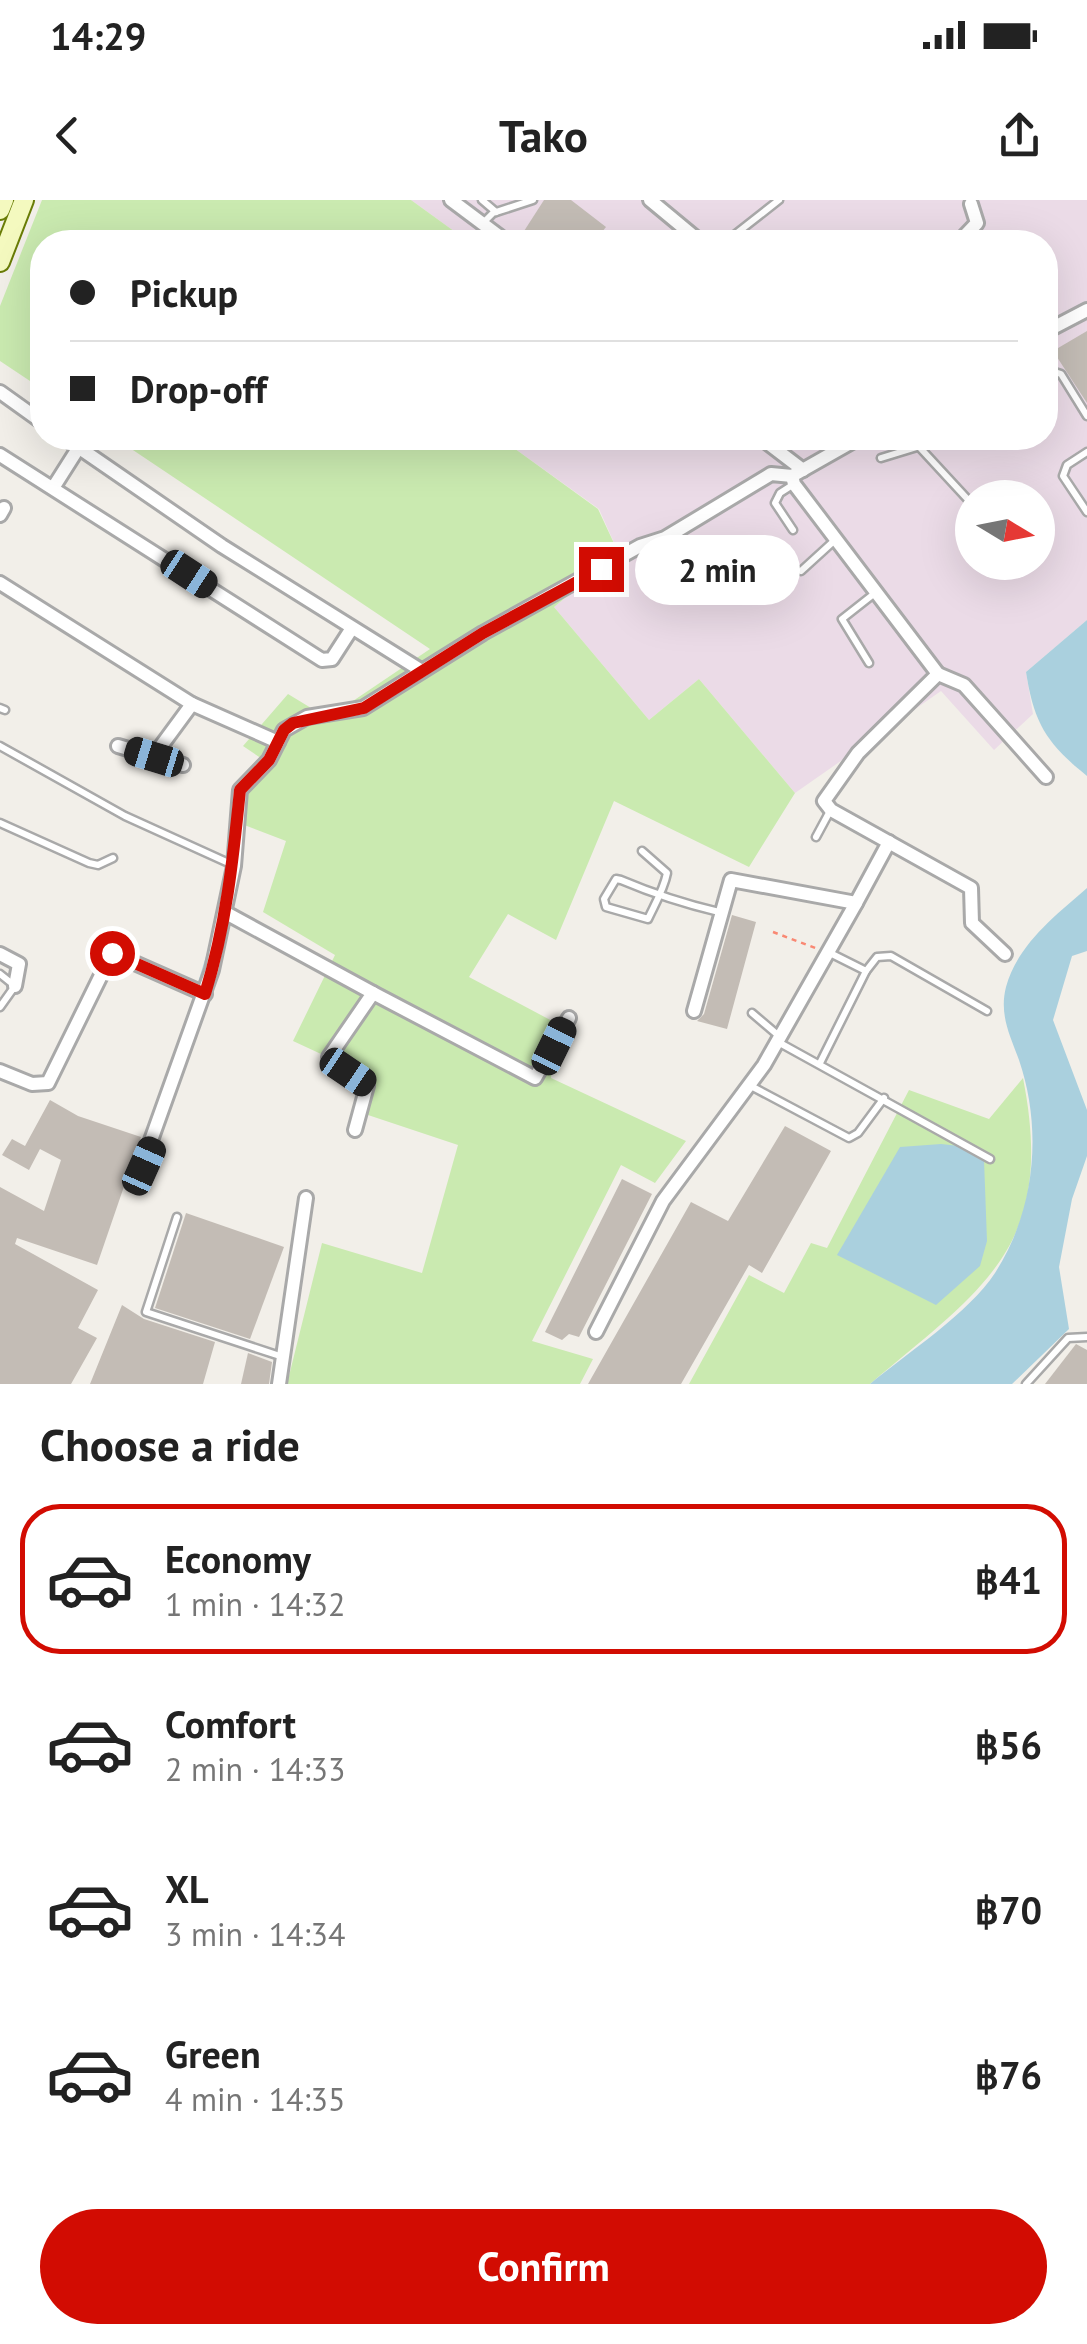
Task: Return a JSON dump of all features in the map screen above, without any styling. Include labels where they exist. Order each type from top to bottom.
[{"type":"main road","points":[[0,210],[4,200]]},
{"type":"main road","points":[[0,262],[24,200]]},
{"type":"street","points":[[451,200],[490,230]]},
{"type":"street","points":[[650,200],[687,230]]},
{"type":"street","points":[[970,230],[977,223],[971,204]]},
{"type":"street","points":[[1058,325],[1087,310]]},
{"type":"street","points":[[0,392],[30,413]]},
{"type":"street","points":[[53,488],[77,450]]},
{"type":"street","points":[[83,450],[222,546],[417,668]]},
{"type":"street","points":[[772,450],[797,477],[836,540],[938,674],[964,685],[1046,777]]},
{"type":"street","points":[[135,1185],[226,913],[240,790],[269,760],[273,739],[299,719],[364,708],[417,668],[640,546],[666,538],[771,474],[797,477],[840,450]]},
{"type":"street","points":[[0,455],[322,660],[332,659],[352,628]]},
{"type":"street","points":[[0,584],[192,704],[250,733],[273,739]]},
{"type":"street","points":[[938,674],[839,774],[824,795],[831,810],[971,888],[972,923],[1005,954]]},
{"type":"street","points":[[154,757],[192,704]]},
{"type":"street","points":[[118,746],[183,765]]},
{"type":"street","points":[[596,1332],[663,1200],[779,1039],[889,842]]},
{"type":"street","points":[[694,1011],[732,880],[856,903]]},
{"type":"street","points":[[226,913],[535,1078],[568,1018]]},
{"type":"street","points":[[0,1070],[32,1084],[48,1083],[112,953],[201,992]]},
{"type":"street","points":[[0,954],[19,964],[15,986]]},
{"type":"street","points":[[355,1130],[367,1086],[329,1057],[373,993]]},
{"type":"street","points":[[279,1384],[306,1198]]},
{"type":"lane","points":[[482,200],[496,212]]},
{"type":"lane","points":[[482,224],[496,212],[532,200]]},
{"type":"lane","points":[[741,230],[779,200]]},
{"type":"lane","points":[[1058,373],[1087,416]]},
{"type":"lane","points":[[882,458],[905,450]]},
{"type":"lane","points":[[921,450],[955,486]]},
{"type":"lane","points":[[1087,452],[1068,465],[1063,476],[1087,512]]},
{"type":"lane","points":[[794,530],[775,503],[797,477]]},
{"type":"lane","points":[[801,571],[836,540]]},
{"type":"lane","points":[[870,662],[842,620],[876,592]]},
{"type":"lane","points":[[0,746],[125,816],[229,864]]},
{"type":"lane","points":[[816,837],[831,810]]},
{"type":"lane","points":[[0,824],[89,863],[114,858]]},
{"type":"lane","points":[[642,851],[667,873],[659,896],[645,921],[604,903],[616,879],[659,896],[721,912]]},
{"type":"lane","points":[[829,953],[866,972]]},
{"type":"lane","points":[[820,1063],[877,957],[891,956],[987,1011]]},
{"type":"lane","points":[[0,974],[15,986],[0,1005]]},
{"type":"lane","points":[[752,1013],[779,1039],[990,1159]]},
{"type":"lane","points":[[749,1085],[849,1138],[858,1134],[884,1098]]},
{"type":"lane","points":[[177,1217],[146,1312],[284,1358]]},
{"type":"lane","points":[[1026,1384],[1068,1338],[1087,1336]]},
{"type":"path","points":[[772,932],[829,953]]},
{"type":"shaded area","points":[[411,200],[1087,200],[1087,620],[1026,672],[1033,714],[994,750],[941,691],[795,793],[699,679],[649,720],[554,607],[619,554],[599,509],[517,450],[1058,450],[1058,230],[452,230]]},
{"type":"green space","points":[[42,200],[411,200],[452,230],[30,230]]},
{"type":"green space","points":[[30,230],[30,381],[0,361],[0,306]]},
{"type":"green space","points":[[133,450],[517,450],[598,509],[619,554],[554,607],[649,720],[699,679],[795,793],[749,867],[614,801],[556,940],[508,914],[469,977],[556,1023],[551,1078],[686,1141],[655,1183],[621,1165],[532,1341],[593,1359],[580,1384],[287,1384],[322,1243],[422,1273],[458,1145],[359,1112],[362,1073],[293,1041],[335,955],[263,912],[286,841],[234,821],[246,791],[268,763],[243,746],[288,694],[316,711],[344,707],[430,649]]},
{"type":"green space","points":[[1023,1078],[1031,1135],[1029,1183],[1020,1223],[1002,1257],[947,1318],[870,1384],[689,1384],[749,1275],[784,1293],[811,1243],[827,1248],[909,1090],[989,1119]]},
{"type":"water","points":[[1087,620],[1087,776],[1044,731],[1026,672]]},
{"type":"water","points":[[1087,888],[1087,951],[1072,956],[1053,1020],[1087,1110],[1087,1156],[1072,1199],[1059,1267],[1069,1329],[1012,1384],[870,1384],[970,1303],[1009,1249],[1026,1197],[1032,1142],[1026,1087],[1005,1016],[1006,987],[1028,944]]},
{"type":"water","points":[[959,1146],[984,1160],[987,1241],[980,1266],[936,1305],[837,1255],[900,1147]]},
{"type":"building","points":[[544,200],[571,200],[606,227],[604,230],[525,230]]},
{"type":"building","points":[[1087,331],[1087,403],[1058,359],[1058,348]]},
{"type":"building","points":[[732,915],[756,922],[727,1029],[697,1021],[704,1014]]},
{"type":"building","points":[[50,1100],[78,1116],[141,1137],[97,1265],[17,1238],[15,1244],[98,1290],[78,1328],[97,1338],[71,1384],[0,1384],[0,1187],[44,1211],[61,1160],[40,1149],[29,1170],[2,1155],[12,1139],[25,1146]]},
{"type":"building","points":[[785,1126],[831,1151],[762,1273],[749,1265],[681,1384],[588,1384],[691,1202],[728,1221]]},
{"type":"building","points":[[622,1179],[652,1194],[579,1337],[569,1334],[562,1340],[545,1332]]},
{"type":"building","points":[[186,1213],[284,1247],[250,1339],[155,1308]]},
{"type":"building","points":[[122,1305],[144,1319],[215,1342],[203,1384],[90,1384]]},
{"type":"building","points":[[1076,1344],[1087,1350],[1087,1384],[1045,1384]]},
{"type":"building","points":[[248,1353],[272,1362],[269,1384],[241,1384]]},
{"type":"waterway","points":[[629,558],[662,545]]},
{"type":"waterway","points":[[258,765],[271,743]]},
{"type":"waterway","points":[[233,808],[234,788],[238,785]]},
{"type":"waterway","points":[[198,989],[210,950]]},
{"type":"route","points":[[112,953],[205,994],[226,913],[240,827],[240,790],[269,760],[284,730],[307,716],[364,708],[483,633],[601,569]]}]
